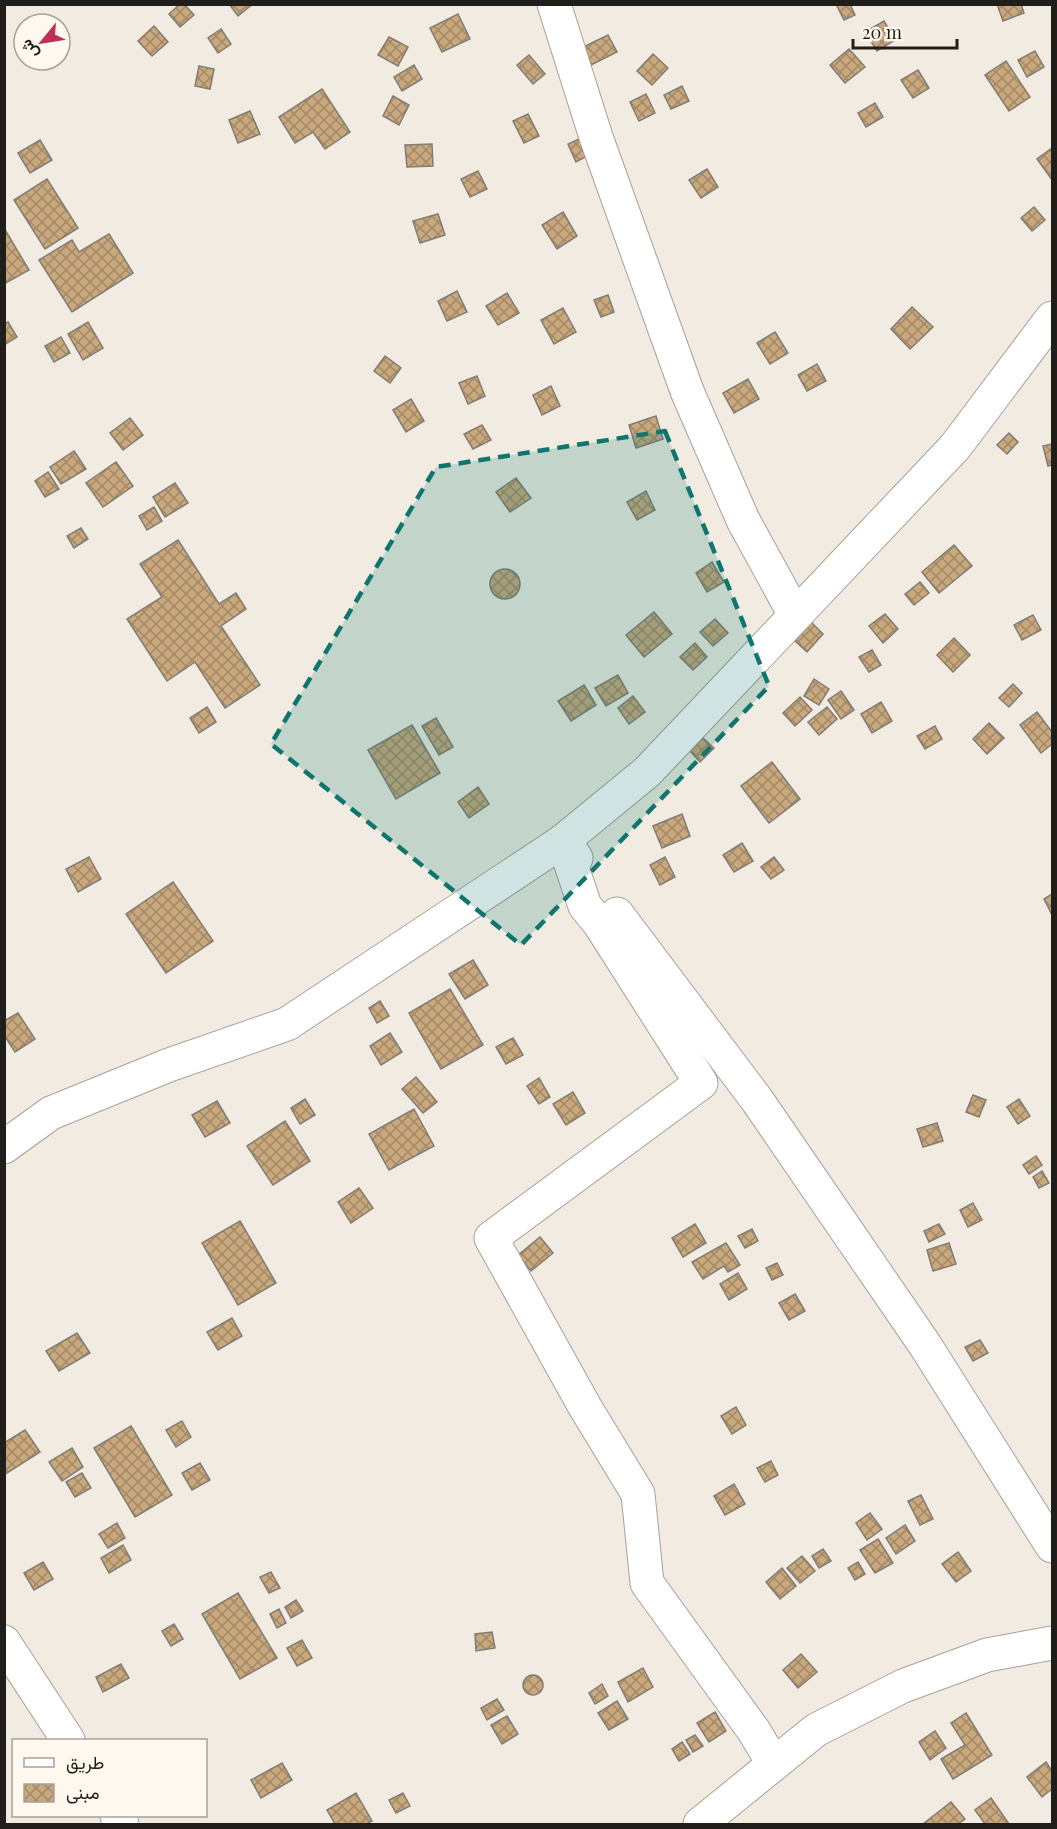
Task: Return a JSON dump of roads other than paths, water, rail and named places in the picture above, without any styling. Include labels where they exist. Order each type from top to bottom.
[{"type":"street","points":[[554,4],[596,137],[687,390],[743,520],[795,615]]},
{"type":"street","points":[[4,1147],[51,1113],[169,1065],[287,1024],[563,841],[647,772],[954,447],[1053,318]]},
{"type":"street","points":[[563,841],[757,1100],[925,1345],[1053,1546]]},
{"type":"street","points":[[563,841],[585,906],[599,923],[701,1083],[491,1238],[585,1407],[638,1494],[647,1583],[754,1731],[773,1763]]},
{"type":"street","points":[[4,1642],[67,1739]]},
{"type":"street","points":[[700,1824],[816,1730],[903,1686],[987,1655],[1053,1643]]}]
